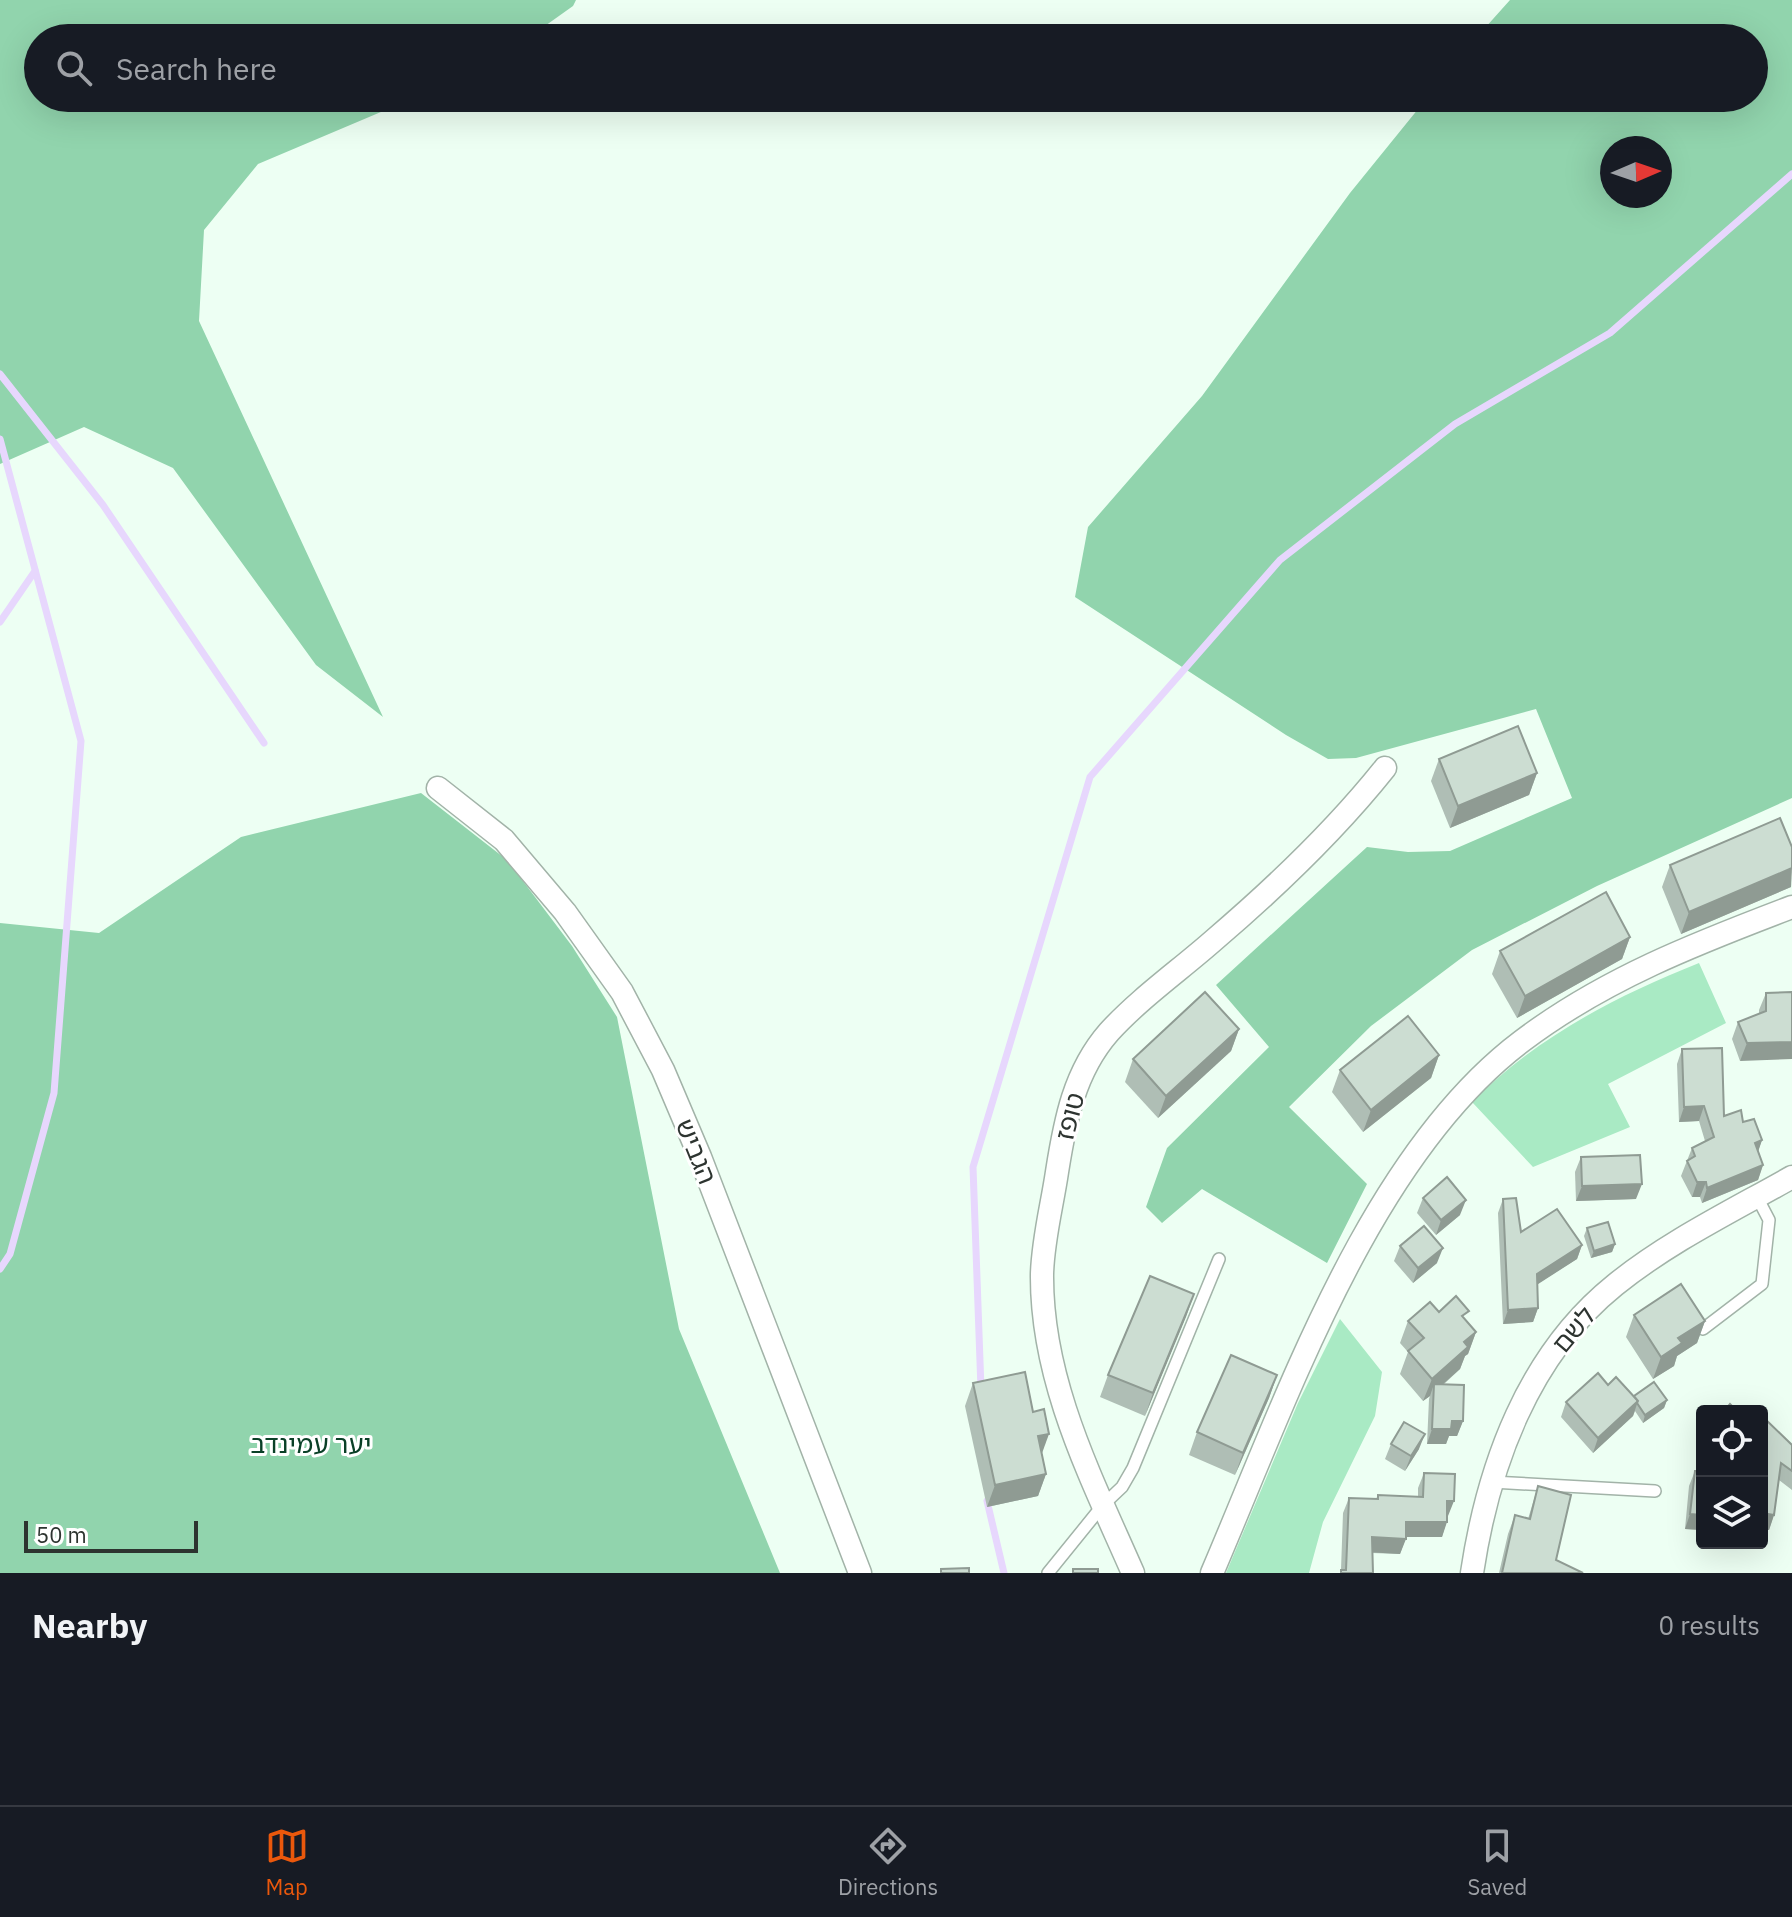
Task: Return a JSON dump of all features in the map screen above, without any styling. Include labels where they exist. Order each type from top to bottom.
[{"type":"street","name":"טופז","points":[[1133,1573],[1082,1457],[1061,1398],[1047,1340],[1042,1293],[1047,1222],[1063,1129],[1077,1084],[1099,1045],[1117,1024],[1301,862],[1342,820],[1385,768]]},
{"type":"street","name":"הגביש","points":[[438,788],[504,840],[565,912],[629,1005],[663,1070],[700,1157],[860,1573]]},
{"type":"street","points":[[1212,1573],[1260,1457],[1333,1297],[1401,1177],[1453,1105],[1519,1043],[1591,994],[1678,951],[1792,907]]},
{"type":"street","name":"לשם","points":[[1472,1573],[1477,1535],[1509,1432],[1537,1375],[1554,1350],[1592,1305],[1638,1268],[1792,1177]]},
{"type":"lane","points":[[1703,1329],[1762,1284],[1769,1220],[1757,1197]]},
{"type":"lane","points":[[1048,1573],[1103,1505],[1122,1487],[1133,1468],[1219,1259]]},
{"type":"lane","points":[[1491,1482],[1655,1491]]},
{"type":"green space","points":[[0,0],[576,0],[573,6],[548,24],[24,24],[24,112],[381,112],[258,164],[204,230],[199,321],[383,717],[316,665],[173,468],[84,427],[0,464]]},
{"type":"green space","points":[[1510,0],[1792,0],[1792,798],[1597,886],[1472,950],[1371,1026],[1289,1107],[1367,1184],[1327,1263],[1202,1189],[1162,1223],[1146,1207],[1167,1148],[1269,1047],[1216,985],[1367,847],[1408,852],[1450,851],[1572,798],[1536,709],[1356,758],[1328,759],[1286,735],[1075,597],[1088,527],[1202,396],[1350,193],[1416,112],[1768,112],[1768,24],[1489,24]]},
{"type":"green space","name":"יער עמינדב","points":[[421,793],[507,860],[572,946],[617,1017],[679,1329],[780,1573],[0,1573],[0,923],[99,933],[241,837]]},
{"type":"green space","points":[[1699,963],[1726,1023],[1608,1084],[1630,1127],[1533,1167],[1472,1102],[1550,1038],[1607,1005]]},
{"type":"green space","points":[[1340,1319],[1382,1372],[1375,1416],[1323,1522],[1309,1573],[1226,1573],[1298,1403]]},
{"type":"building","points":[[1518,726],[1537,773],[1458,806],[1439,759]]},
{"type":"building","points":[[1780,818],[1792,847],[1792,868],[1689,912],[1670,865]]},
{"type":"building","points":[[1606,892],[1630,937],[1525,996],[1500,951]]},
{"type":"building","points":[[1205,992],[1239,1029],[1166,1096],[1133,1059]]},
{"type":"building","points":[[1792,992],[1792,1042],[1747,1043],[1738,1022],[1766,1011],[1766,993]]},
{"type":"building","points":[[1408,1016],[1439,1055],[1371,1110],[1340,1070]]},
{"type":"building","points":[[1722,1048],[1724,1116],[1741,1110],[1743,1122],[1754,1119],[1762,1140],[1755,1143],[1763,1165],[1707,1188],[1706,1182],[1697,1182],[1687,1161],[1695,1156],[1692,1148],[1714,1137],[1704,1106],[1684,1107],[1682,1049]]},
{"type":"building","points":[[1640,1155],[1642,1184],[1582,1186],[1581,1157]]},
{"type":"building","points":[[1447,1177],[1466,1200],[1441,1220],[1423,1198]]},
{"type":"building","points":[[1516,1198],[1521,1232],[1557,1209],[1582,1245],[1537,1274],[1538,1308],[1508,1310],[1503,1199]]},
{"type":"building","points":[[1608,1222],[1615,1244],[1594,1251],[1587,1228]]},
{"type":"building","points":[[1424,1226],[1443,1248],[1418,1268],[1400,1246]]},
{"type":"building","points":[[1150,1276],[1194,1294],[1153,1393],[1108,1375]]},
{"type":"building","points":[[1681,1284],[1705,1321],[1678,1338],[1682,1343],[1661,1357],[1634,1315]]},
{"type":"building","points":[[1456,1296],[1469,1311],[1462,1316],[1476,1332],[1464,1342],[1468,1347],[1432,1379],[1408,1351],[1424,1338],[1408,1321],[1430,1302],[1439,1312]]},
{"type":"building","points":[[1231,1355],[1277,1375],[1243,1453],[1197,1432]]},
{"type":"building","points":[[1025,1372],[1033,1412],[1044,1409],[1049,1434],[1038,1436],[1046,1474],[995,1485],[973,1383]]},
{"type":"building","points":[[1598,1373],[1608,1385],[1616,1377],[1638,1401],[1598,1438],[1566,1402]]},
{"type":"building","points":[[1654,1382],[1667,1400],[1645,1415],[1634,1396]]},
{"type":"building","points":[[1434,1384],[1464,1385],[1463,1421],[1452,1421],[1451,1429],[1432,1429]]},
{"type":"building","points":[[1404,1422],[1425,1434],[1411,1456],[1391,1444]]},
{"type":"building","points":[[1768,1422],[1792,1445],[1792,1471],[1781,1463],[1774,1515],[1768,1514]]},
{"type":"building","points":[[1695,1471],[1696,1471],[1696,1514],[1690,1514]]},
{"type":"building","points":[[1424,1473],[1455,1474],[1454,1501],[1447,1501],[1447,1522],[1406,1522],[1406,1539],[1372,1537],[1373,1573],[1341,1573],[1341,1570],[1346,1570],[1349,1498],[1378,1499],[1378,1495],[1423,1497]]},
{"type":"building","points":[[1538,1486],[1571,1495],[1556,1560],[1583,1573],[1502,1573],[1515,1515],[1530,1519]]},
{"type":"building","points":[[969,1568],[969,1573],[941,1573],[941,1569]]},
{"type":"building","points":[[1073,1569],[1098,1569],[1098,1573],[1073,1573]]},
{"type":"waterway","points":[[981,1389],[973,1167],[1090,777],[1280,560],[1455,424],[1610,333],[1792,174]]},
{"type":"waterway","points":[[0,374],[103,505],[264,743]]},
{"type":"waterway","points":[[0,439],[81,741],[54,1093],[10,1254],[0,1269]]},
{"type":"waterway","points":[[0,622],[35,571]]},
{"type":"waterway","points":[[987,1501],[1004,1573]]}]
